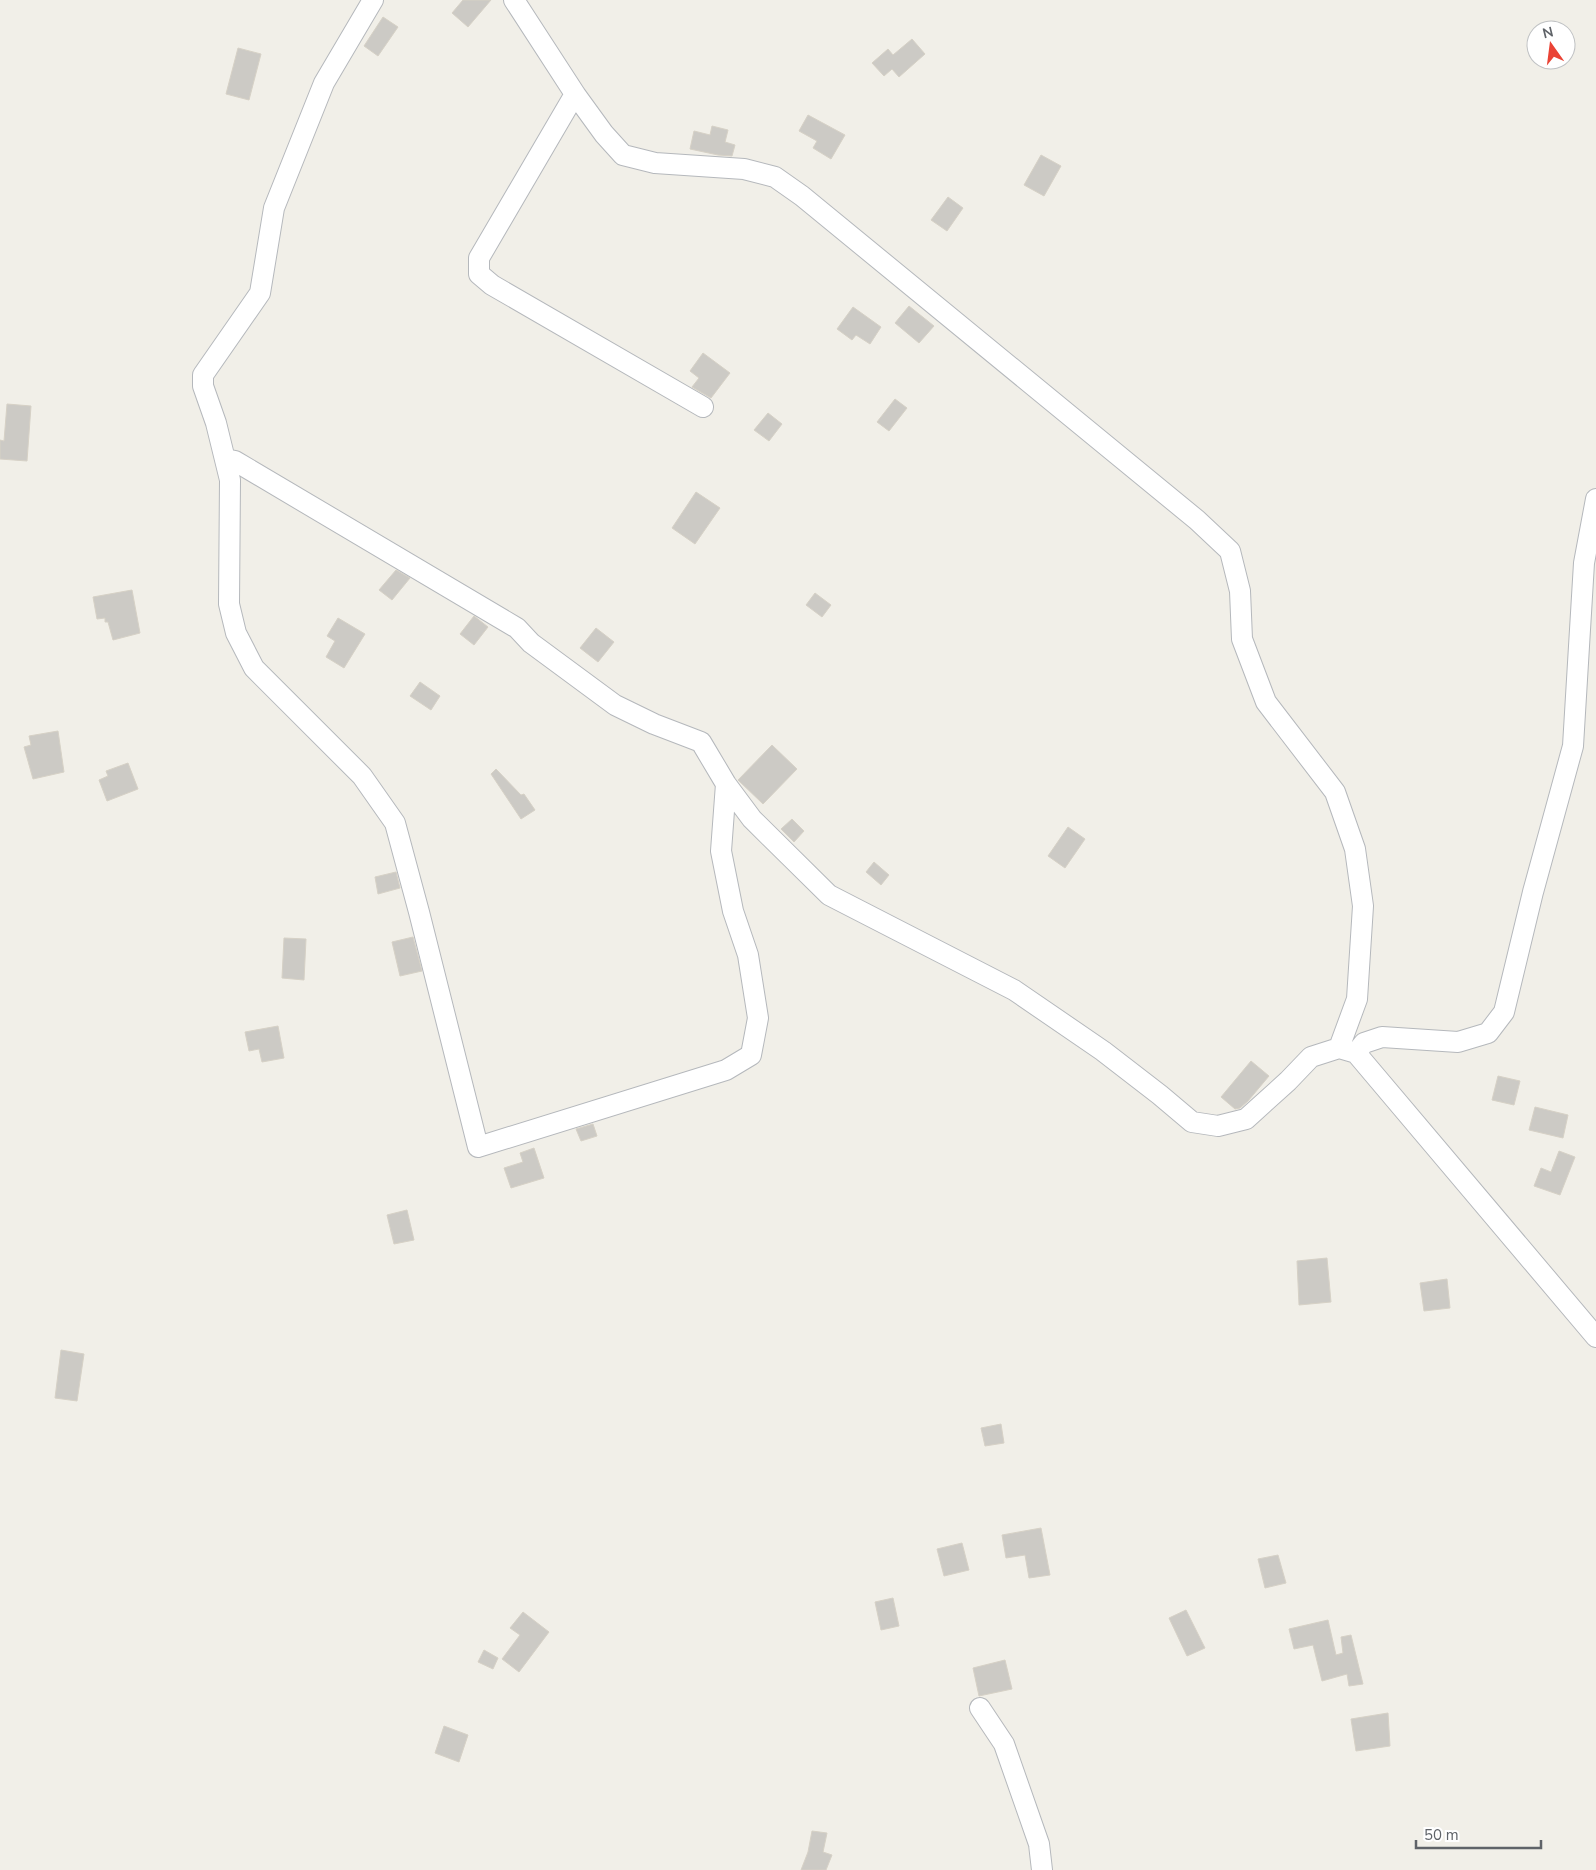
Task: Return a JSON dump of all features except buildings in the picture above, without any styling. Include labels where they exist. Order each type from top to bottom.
[{"type":"street","points":[[373,0],[324,83],[274,208],[260,293],[203,375],[203,386],[216,424],[230,480],[229,604],[236,633],[254,668],[362,776],[395,823],[478,1147],[726,1070],[751,1054],[758,1018],[748,955],[733,911],[722,851],[726,784]]},
{"type":"street","points":[[514,0],[574,94],[604,134],[623,155],[655,162],[744,169],[775,177],[802,196],[1198,520],[1230,551],[1240,592],[1242,639],[1266,702],[1335,792],[1355,849],[1363,906],[1357,1000],[1347,1050]]},
{"type":"street","points":[[574,94],[479,258],[479,274],[492,285],[703,407]]},
{"type":"street","points":[[225,459],[235,461],[517,628],[531,643],[615,705],[654,724],[700,742],[726,784],[752,819],[830,895],[1014,990],[1103,1050],[1192,1122],[1218,1126],[1246,1119],[1311,1057],[1347,1050],[1382,1036],[1458,1042],[1488,1032],[1504,1012],[1533,892],[1574,746],[1584,563],[1596,499]]},
{"type":"street","points":[[1347,1050],[1596,1336]]},
{"type":"street","points":[[980,1708],[1004,1744],[1038,1844],[1042,1870]]}]
